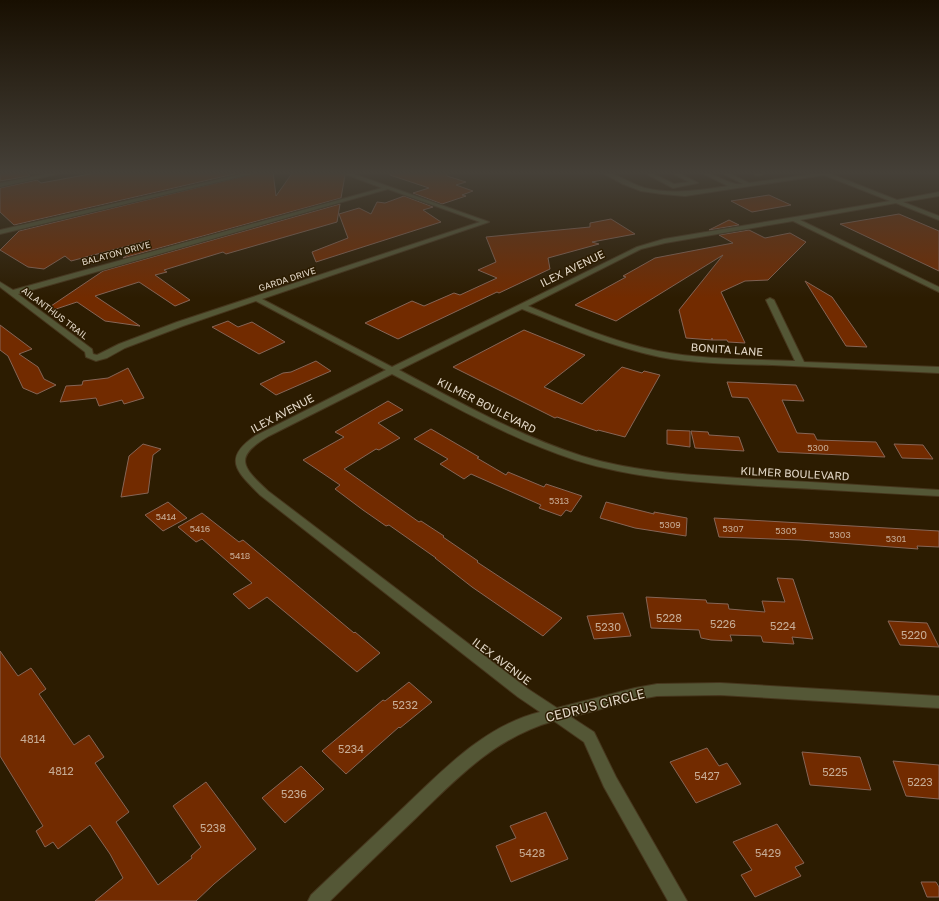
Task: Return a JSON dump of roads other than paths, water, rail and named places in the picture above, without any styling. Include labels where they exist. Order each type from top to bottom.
[{"type":"street","points":[[0,232],[77,214]]},
{"type":"street","name":"BALATON DRIVE","points":[[12,293],[95,268],[297,214]]},
{"type":"street","name":"GARDA DRIVE","points":[[96,358],[104,356],[122,346],[180,324],[486,222],[463,214]]},
{"type":"street","name":"ILEX AVENUE","points":[[678,901],[610,782],[589,737],[524,693],[264,493],[240,467],[241,452],[263,436],[628,253],[645,246],[664,241],[823,214]]},
{"type":"street","points":[[929,214],[939,218]]},
{"type":"street","points":[[794,219],[939,290]]},
{"type":"street","name":"AILANTHUS TRAIL","points":[[0,284],[89,351],[89,355],[96,358]]},
{"type":"street","name":"KILMER BOULEVARD","points":[[257,299],[494,424],[527,439],[612,468],[700,480],[939,493]]},
{"type":"street","points":[[770,300],[801,364]]},
{"type":"street","name":"BONITA LANE","points":[[522,306],[585,332],[645,351],[707,360],[939,370]]},
{"type":"street","name":"CEDRUS CIRCLE","points":[[317,901],[462,763],[507,732],[531,721],[657,690],[720,690],[939,702]]}]
